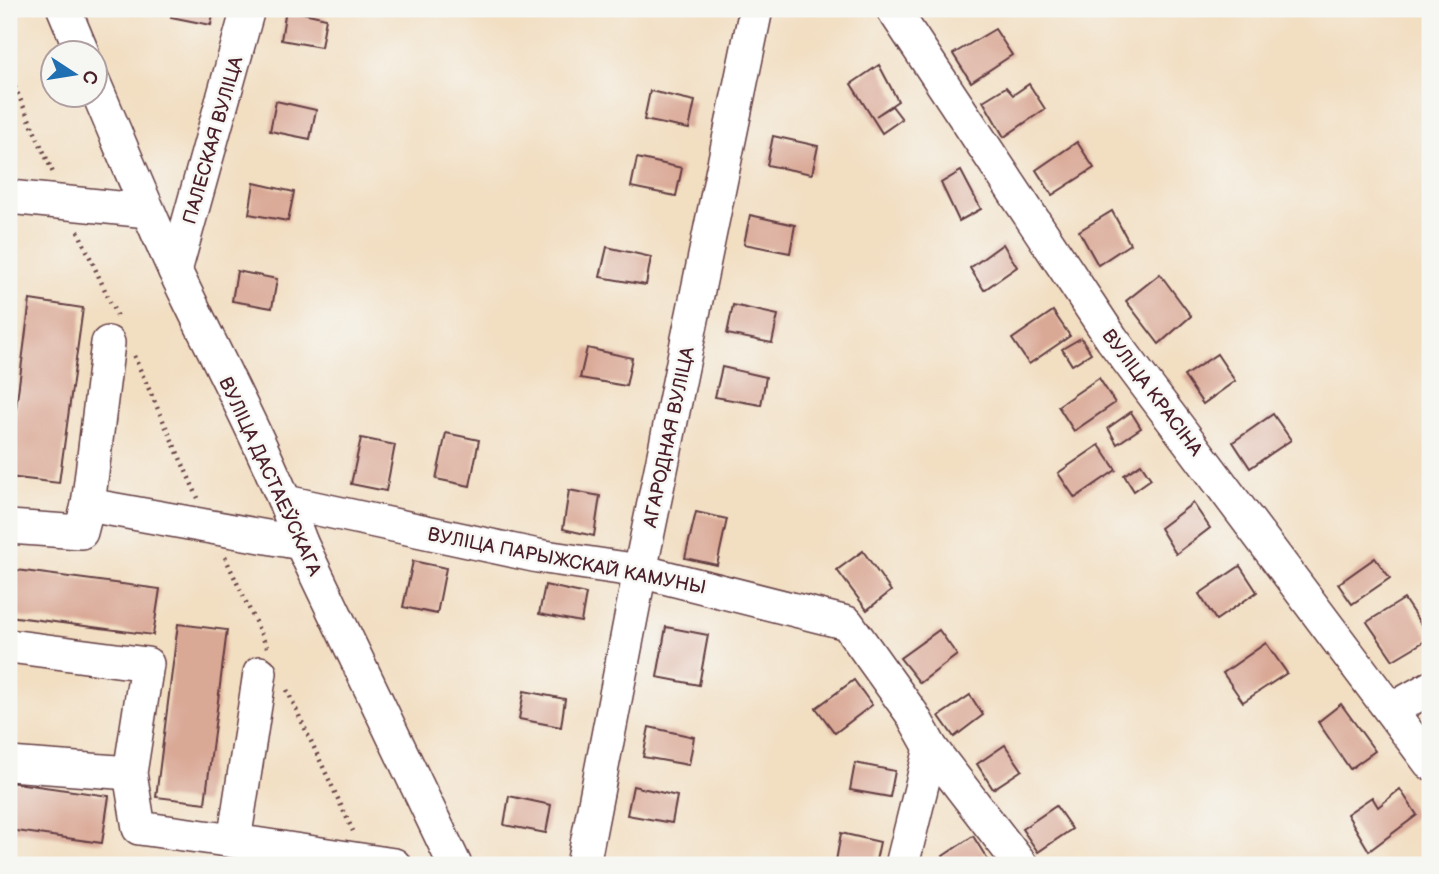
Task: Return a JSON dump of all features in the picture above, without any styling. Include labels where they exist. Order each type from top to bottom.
[{"type":"street","points":[[64,9],[76,38]]},
{"type":"street","name":"ПАЛЕСКАЯ ВУЛІЦА","points":[[175,271],[248,9]]},
{"type":"street","name":"АГАРОДНАЯ ВУЛІЦА","points":[[583,865],[640,571],[756,9]]},
{"type":"street","name":"ВУЛІЦА КРАСІНА","points":[[893,9],[1112,339],[1430,763]]},
{"type":"street","name":"ВУЛІЦА ДАСТАЕЎСКАГА","points":[[105,108],[175,271],[455,865]]},
{"type":"street","points":[[9,197],[148,211]]},
{"type":"street","points":[[9,527],[81,532],[119,336]]},
{"type":"street","name":"ВУЛІЦА ПАРЫЖСКАЙ КАМУНЫ","points":[[286,502],[538,556],[640,571],[847,623],[912,714],[931,748]]},
{"type":"street","points":[[88,505],[301,543]]},
{"type":"street","points":[[9,646],[147,664],[130,773],[139,828],[380,863]]},
{"type":"street","points":[[234,841],[270,668]]},
{"type":"street","points":[[1391,710],[1430,688]]},
{"type":"street","points":[[902,865],[931,748]]},
{"type":"street","points":[[931,748],[1021,865]]},
{"type":"street","points":[[9,764],[130,773]]},
{"type":"path","points":[[9,74],[66,203],[119,336],[211,527],[270,668],[380,863]]},
{"type":"path","points":[[9,860],[39,865]]},
{"type":"path","points":[[101,865],[138,865]]},
{"type":"building","points":[[173,9],[214,9],[211,25],[171,17]]},
{"type":"building","points":[[286,9],[326,18],[321,47],[281,40]]},
{"type":"building","points":[[995,29],[1012,55],[971,82],[953,54]]},
{"type":"building","points":[[879,65],[898,101],[876,116],[892,106],[902,119],[882,133],[851,84]]},
{"type":"building","points":[[1029,84],[1045,109],[1004,137],[983,101],[1006,87],[1013,95]]},
{"type":"building","points":[[650,91],[695,101],[689,129],[644,120]]},
{"type":"building","points":[[276,101],[316,110],[310,139],[270,131]]},
{"type":"building","points":[[773,136],[818,146],[812,174],[767,165]]},
{"type":"building","points":[[1077,142],[1094,168],[1052,195],[1036,170]]},
{"type":"building","points":[[637,158],[682,168],[676,196],[631,187]]},
{"type":"building","points":[[961,171],[981,209],[959,221],[941,183]]},
{"type":"building","points":[[254,183],[294,192],[288,221],[249,214]]},
{"type":"building","points":[[1112,211],[1130,244],[1098,265],[1079,231]]},
{"type":"building","points":[[750,215],[795,225],[790,253],[744,244]]},
{"type":"building","points":[[1003,244],[1017,267],[984,290],[970,268]]},
{"type":"building","points":[[607,247],[651,257],[646,285],[600,277]]},
{"type":"building","points":[[237,271],[277,279],[272,308],[232,301]]},
{"type":"building","points":[[1160,274],[1191,316],[1159,344],[1126,301]]},
{"type":"building","points":[[30,300],[83,308],[59,483],[9,477]]},
{"type":"building","points":[[733,305],[778,315],[772,343],[727,334]]},
{"type":"building","points":[[1053,311],[1070,336],[1029,364],[1012,339]]},
{"type":"building","points":[[1081,338],[1091,353],[1072,365],[1062,349]]},
{"type":"building","points":[[587,348],[632,358],[626,386],[580,378]]},
{"type":"building","points":[[1217,354],[1235,381],[1203,404],[1184,376]]},
{"type":"building","points":[[722,367],[766,377],[761,405],[715,397]]},
{"type":"building","points":[[1099,378],[1115,403],[1074,431],[1058,406]]},
{"type":"building","points":[[1131,412],[1141,428],[1117,444],[1108,428]]},
{"type":"building","points":[[1273,414],[1291,440],[1250,468],[1233,442]]},
{"type":"building","points":[[446,433],[479,440],[470,486],[436,479]]},
{"type":"building","points":[[361,438],[395,445],[386,491],[351,484]]},
{"type":"building","points":[[1099,445],[1116,470],[1075,498],[1058,473]]},
{"type":"building","points":[[1141,464],[1151,479],[1134,491],[1124,475]]},
{"type":"building","points":[[569,490],[600,496],[594,536],[563,529]]},
{"type":"building","points":[[1193,503],[1210,528],[1176,554],[1160,528]]},
{"type":"building","points":[[696,512],[727,519],[717,565],[685,558]]},
{"type":"building","points":[[863,551],[891,591],[867,610],[837,570]]},
{"type":"building","points":[[1375,558],[1390,578],[1352,604],[1338,584]]},
{"type":"building","points":[[413,561],[446,568],[437,614],[403,607]]},
{"type":"building","points":[[1240,566],[1257,592],[1216,620],[1199,594]]},
{"type":"building","points":[[9,569],[160,589],[153,635],[9,616]]},
{"type":"building","points":[[545,585],[586,594],[581,622],[539,614]]},
{"type":"building","points":[[1404,599],[1430,638],[1393,660],[1367,622]]},
{"type":"building","points":[[178,624],[227,630],[205,803],[156,797]]},
{"type":"building","points":[[666,627],[708,635],[699,685],[657,677]]},
{"type":"building","points":[[939,630],[957,655],[920,683],[900,658]]},
{"type":"building","points":[[1266,643],[1287,673],[1243,702],[1223,673]]},
{"type":"building","points":[[854,680],[872,705],[835,733],[816,708]]},
{"type":"building","points":[[524,691],[565,699],[561,727],[519,719]]},
{"type":"building","points":[[970,695],[983,715],[954,737],[939,716]]},
{"type":"building","points":[[1341,704],[1375,751],[1350,769],[1318,722]]},
{"type":"building","points":[[649,727],[694,737],[689,765],[643,757]]},
{"type":"building","points":[[1005,745],[1022,770],[993,789],[977,764]]},
{"type":"building","points":[[855,763],[895,771],[890,797],[850,790]]},
{"type":"building","points":[[9,782],[109,796],[102,843],[9,830]]},
{"type":"building","points":[[633,786],[677,796],[672,823],[627,815]]},
{"type":"building","points":[[1400,789],[1417,815],[1369,851],[1347,814],[1372,797],[1378,807]]},
{"type":"building","points":[[509,796],[551,805],[546,833],[504,825]]},
{"type":"building","points":[[1056,806],[1072,829],[1038,852],[1022,829]]},
{"type":"building","points":[[841,833],[880,842],[875,865],[836,861]]},
{"type":"building","points":[[973,836],[991,865],[949,865],[943,856]]}]
